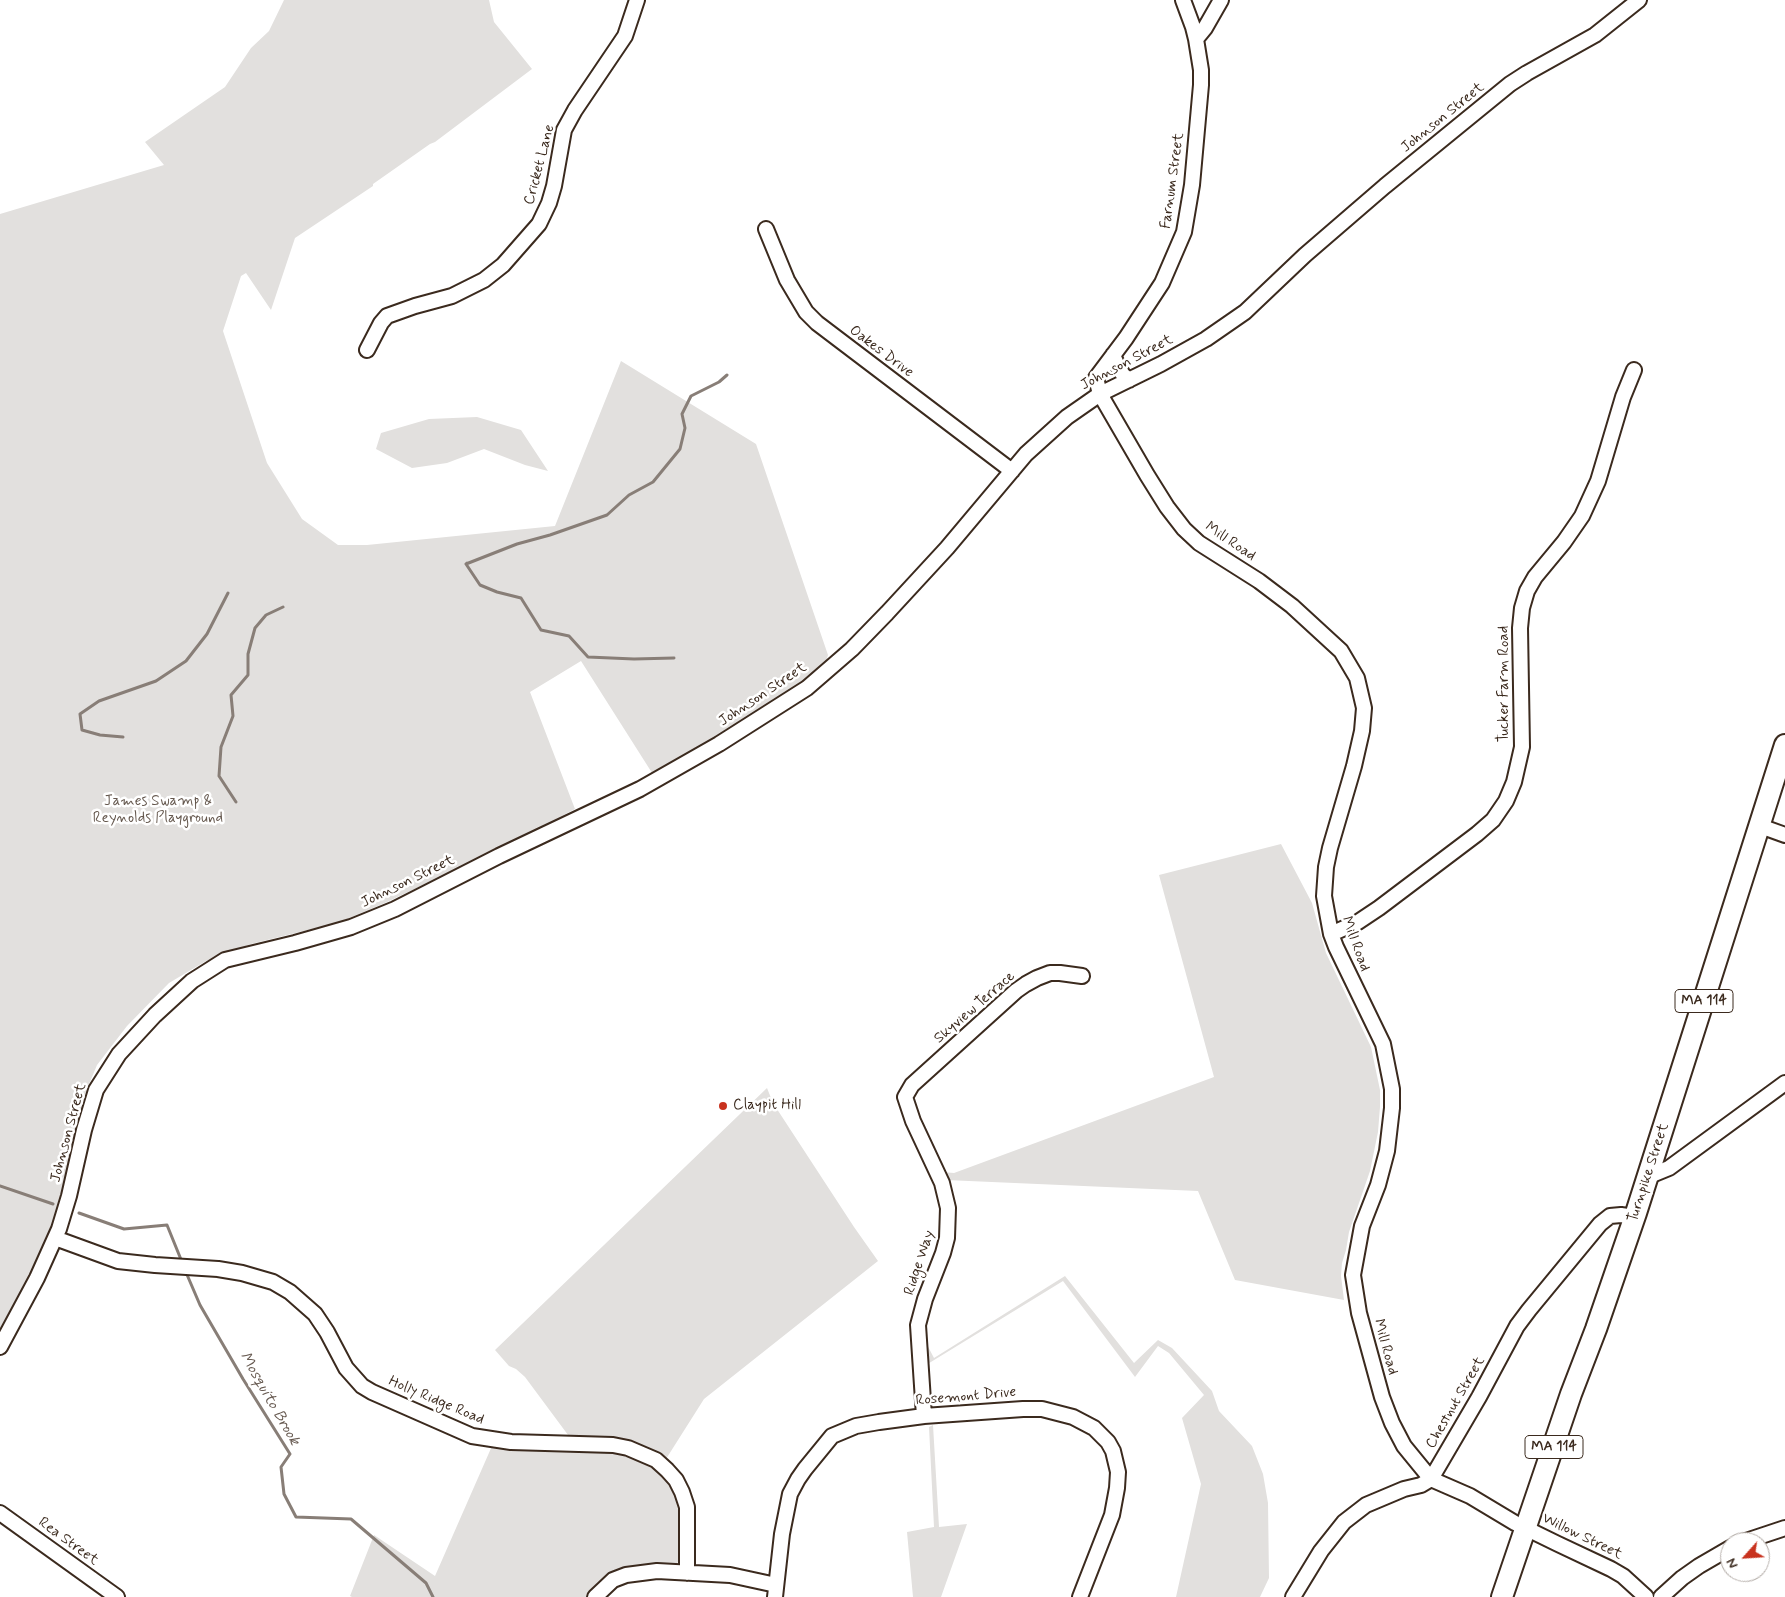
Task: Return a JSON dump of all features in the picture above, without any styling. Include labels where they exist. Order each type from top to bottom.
[{"type":"highway","name":"Turnpike Street","points":[[1502,1597],[1667,1120],[1785,745]]},
{"type":"street","name":"Cricket Lane","points":[[367,350],[381,323],[387,316],[414,306],[452,296],[484,280],[503,265],[539,224],[549,203],[554,186],[564,130],[575,110],[626,36],[637,0]]},
{"type":"street","name":"Farnum Street","points":[[1100,394],[1096,378],[1140,318],[1162,283],[1184,232],[1192,185],[1201,70],[1193,27],[1183,0]]},
{"type":"street","points":[[1196,39],[1205,28],[1221,0]]},
{"type":"street","name":"Johnson Street","points":[[0,1347],[38,1278],[55,1238],[69,1196],[84,1130],[96,1090],[118,1054],[154,1015],[192,981],[225,960],[342,930],[395,908],[490,860],[640,789],[719,744],[807,688],[852,649],[947,548],[1026,454],[1067,417],[1100,394],[1206,339],[1245,312],[1306,255],[1364,205],[1504,89],[1527,72],[1595,35],[1639,0]]},
{"type":"street","name":"Oakes Drive","points":[[766,229],[787,280],[806,312],[817,323],[1012,471]]},
{"type":"street","points":[[1113,355],[1123,375],[1129,380]]},
{"type":"street","name":"Tucker Farm Road","points":[[1331,934],[1358,922],[1379,908],[1477,834],[1493,820],[1506,801],[1514,782],[1522,748],[1520,628],[1522,608],[1527,590],[1582,516],[1598,481],[1623,397],[1634,370]]},
{"type":"street","name":"Mill Road","points":[[1100,394],[1157,491],[1184,529],[1199,543],[1259,581],[1292,606],[1341,651],[1357,678],[1364,708],[1362,731],[1354,766],[1330,848],[1326,867],[1324,896],[1331,934],[1356,991],[1383,1044],[1392,1089],[1392,1108],[1387,1151],[1378,1185],[1362,1226],[1354,1262],[1353,1276],[1356,1298],[1382,1397],[1392,1424],[1404,1446],[1431,1479],[1470,1496],[1525,1528]]},
{"type":"street","points":[[1760,826],[1785,834]]},
{"type":"street","name":"Skyview Terrace","points":[[905,1097],[912,1085],[1009,997],[1026,984],[1050,973],[1082,976]]},
{"type":"street","points":[[1647,1177],[1670,1168],[1785,1083]]},
{"type":"street","name":"Ridge Way","points":[[905,1097],[911,1116],[942,1182],[948,1208],[947,1238],[918,1325],[924,1416]]},
{"type":"street","name":"Chestnut Street","points":[[1431,1479],[1480,1397],[1517,1326],[1529,1310],[1600,1224],[1610,1216],[1634,1217]]},
{"type":"street","name":"Holly Ridge Road","points":[[55,1238],[118,1261],[242,1273],[273,1282],[290,1292],[322,1323],[346,1368],[362,1386],[472,1436],[511,1442],[613,1445],[628,1448],[656,1460],[676,1480],[687,1507],[687,1573]]},
{"type":"street","name":"Rosemont Drive","points":[[776,1591],[782,1534],[790,1494],[798,1479],[832,1436],[856,1426],[924,1416],[999,1410],[1042,1409],[1073,1417],[1094,1428],[1108,1442],[1116,1463],[1117,1488],[1112,1515],[1080,1597]]},
{"type":"street","points":[[1293,1597],[1322,1551],[1344,1522],[1366,1505],[1404,1489],[1421,1485],[1431,1479]]},
{"type":"street","name":"Rea Street","points":[[0,1513],[117,1597]]},
{"type":"street","name":"Willow Street","points":[[1525,1528],[1611,1569],[1623,1576],[1646,1597]]},
{"type":"street","points":[[1770,1533],[1785,1528]]},
{"type":"street","points":[[1661,1597],[1682,1578],[1720,1554]]},
{"type":"street","points":[[595,1597],[613,1580],[626,1575],[657,1571],[730,1575],[776,1591]]},
{"type":"green space","name":"James Swamp & Reynolds Playground","points":[[284,0],[489,0],[494,22],[532,69],[435,142],[295,238],[271,310],[246,273],[241,276],[223,331],[267,463],[302,519],[338,545],[367,545],[555,526],[621,361],[756,444],[828,655],[823,671],[804,688],[654,776],[581,661],[530,692],[575,809],[483,857],[387,902],[340,922],[251,944],[206,961],[169,983],[127,1026],[97,1065],[85,1094],[55,1225],[32,1276],[0,1331],[0,214],[164,165],[145,142],[225,87],[251,48],[269,31]]},
{"type":"green space","points":[[477,417],[521,430],[548,471],[525,465],[484,449],[447,463],[412,468],[376,449],[381,433],[429,419]]},
{"type":"green space","points":[[1281,844],[1312,903],[1326,953],[1371,1047],[1380,1090],[1378,1132],[1370,1171],[1349,1232],[1342,1263],[1341,1276],[1344,1300],[1235,1280],[1198,1191],[946,1180],[942,1172],[954,1173],[1214,1077],[1159,875]]},
{"type":"green space","points":[[767,1088],[773,1103],[878,1261],[704,1399],[666,1459],[655,1451],[635,1442],[571,1439],[525,1377],[509,1366],[495,1350]]},
{"type":"green space","points":[[1065,1276],[1134,1363],[1158,1340],[1172,1348],[1212,1391],[1219,1411],[1252,1446],[1263,1474],[1268,1503],[1269,1578],[1260,1597],[1176,1597],[1201,1484],[1182,1418],[1204,1395],[1169,1353],[1158,1346],[1135,1377],[1063,1281],[926,1365],[924,1339],[934,1358]]},
{"type":"green space","points":[[933,1425],[939,1527],[967,1524],[941,1597],[913,1597],[907,1532],[934,1527],[929,1427]]},
{"type":"green space","points":[[492,1446],[613,1451],[624,1453],[661,1471],[671,1482],[681,1511],[681,1553],[678,1562],[675,1565],[604,1580],[586,1597],[350,1596],[374,1535],[435,1576]]},
{"type":"waterway","points":[[467,563],[517,544],[550,535],[607,515],[629,495],[653,482],[680,449],[685,428],[682,414],[691,396],[719,382],[727,375]]},
{"type":"waterway","points":[[466,564],[480,585],[497,592],[521,598],[541,630],[569,636],[588,657],[674,658]]},
{"type":"waterway","points":[[123,737],[100,735],[82,730],[80,714],[99,701],[156,681],[186,661],[207,634],[228,593]]},
{"type":"waterway","points":[[236,802],[219,776],[221,747],[233,716],[231,695],[248,675],[248,654],[255,628],[266,615],[283,607]]},
{"type":"waterway","name":"Mosquito Brook","points":[[0,1186],[53,1204]]},
{"type":"waterway","name":"Mosquito Brook","points":[[79,1213],[124,1229],[167,1225],[182,1262]]},
{"type":"waterway","name":"Mosquito Brook","points":[[185,1270],[200,1305],[290,1454],[281,1467],[284,1494],[296,1517],[351,1519],[426,1583],[433,1597]]},
{"type":"place","name":"Claypit Hill","points":[[723,1106]]}]
